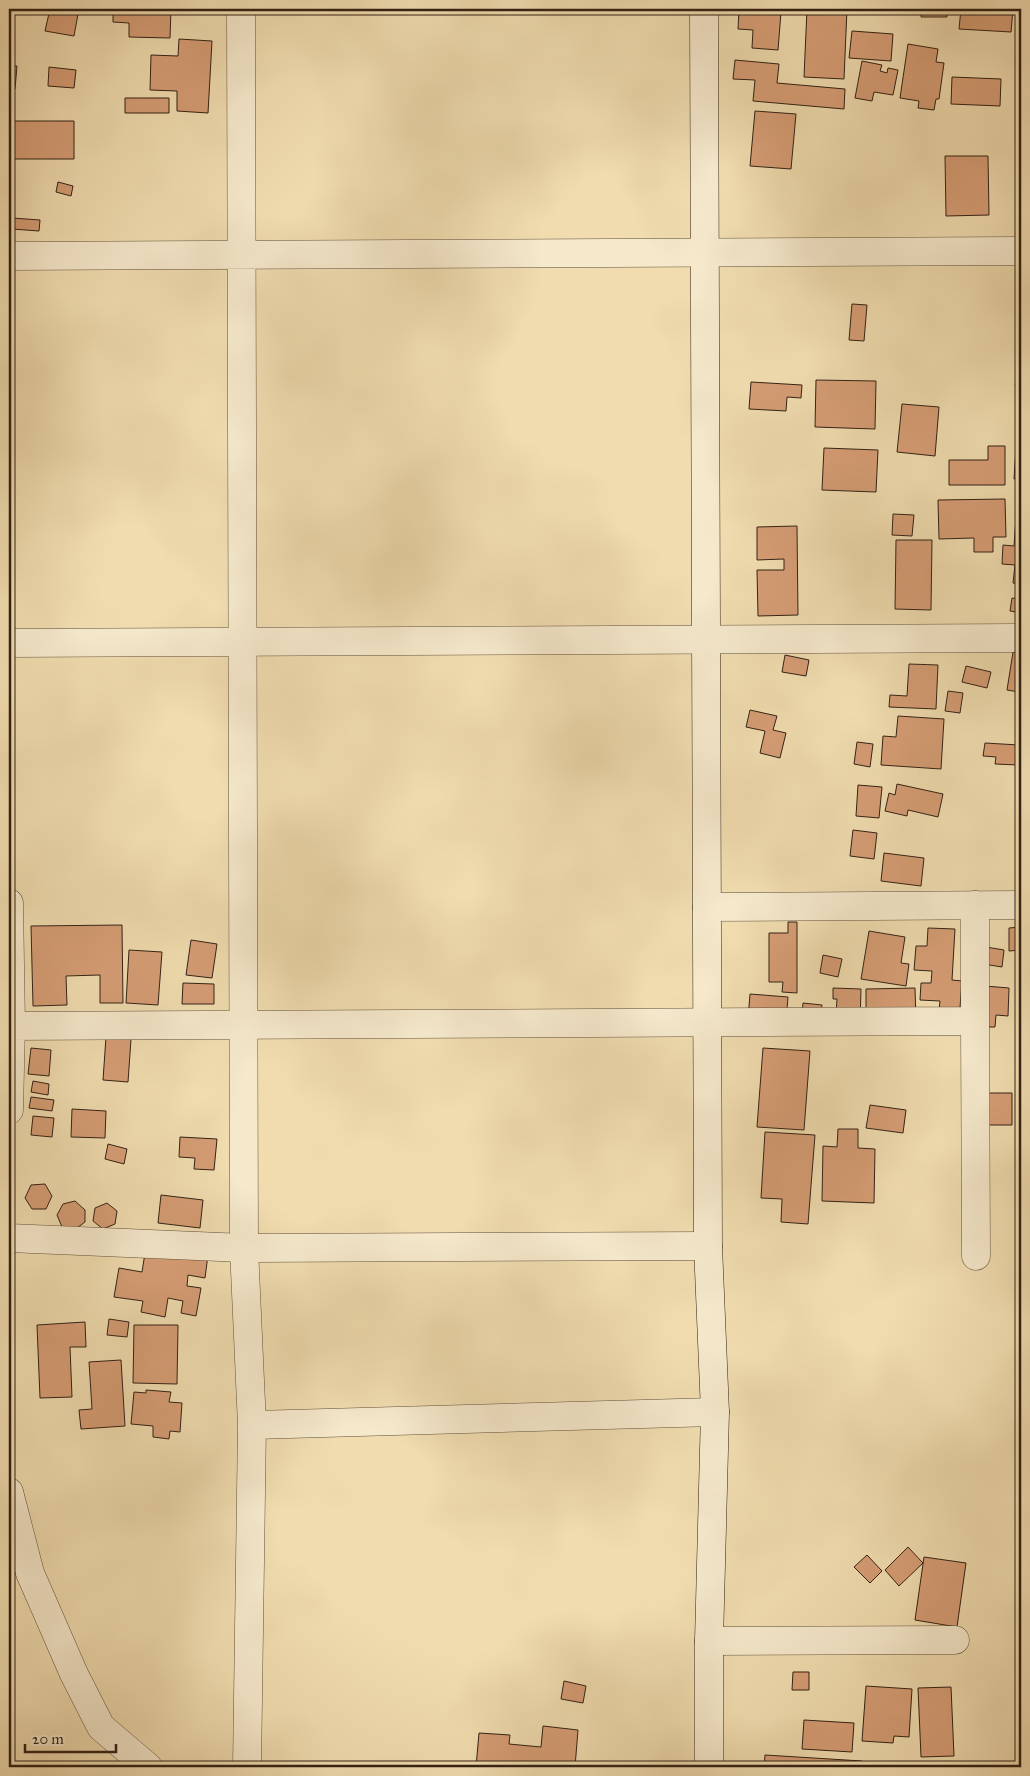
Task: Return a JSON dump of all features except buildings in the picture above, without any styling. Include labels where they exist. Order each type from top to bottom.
[{"type":"street","points":[[240,9],[244,1248],[252,1425],[247,1767]]},
{"type":"street","points":[[704,9],[708,1246],[715,1412],[709,1641],[709,1767]]},
{"type":"street","points":[[9,256],[1021,251]]},
{"type":"street","points":[[9,643],[1021,638]]},
{"type":"street","points":[[9,903],[9,1110]]},
{"type":"street","points":[[975,905],[976,1256]]},
{"type":"street","points":[[707,907],[1021,905]]},
{"type":"street","points":[[10,1026],[975,1021]]},
{"type":"street","points":[[9,1238],[244,1248],[708,1246]]},
{"type":"street","points":[[252,1425],[715,1412]]},
{"type":"street","points":[[9,1492],[30,1573],[74,1674],[101,1726],[148,1767]]},
{"type":"street","points":[[709,1641],[955,1640]]}]
